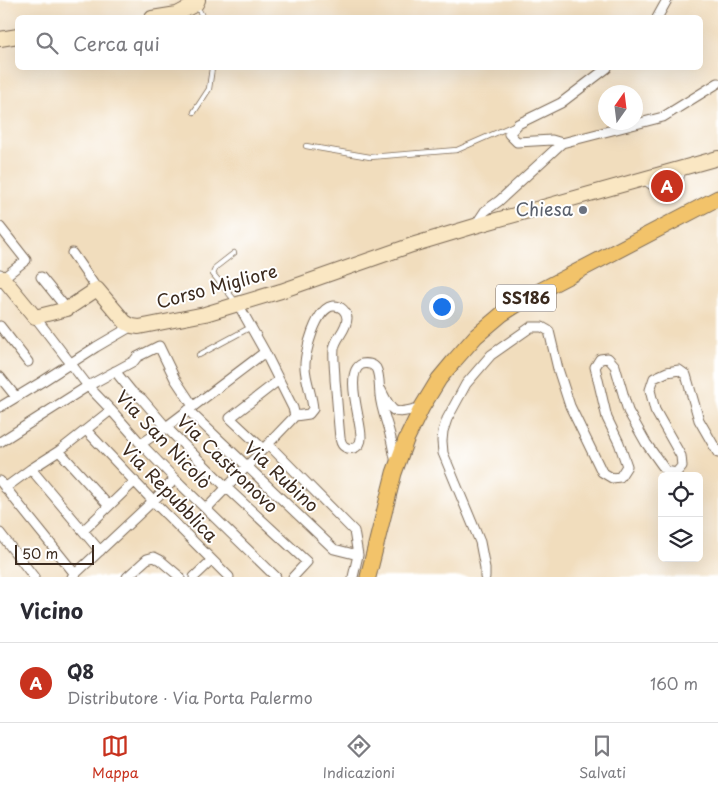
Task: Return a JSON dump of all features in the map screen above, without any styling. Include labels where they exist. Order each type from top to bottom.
[{"type":"main road","name":"SS186","points":[[368,577],[397,466],[406,440],[422,407],[439,379],[476,336],[502,314],[532,294],[718,198]]},
{"type":"street","points":[[659,15],[668,0]]},
{"type":"street","points":[[171,15],[177,14],[197,2]]},
{"type":"street","points":[[0,39],[15,36]]},
{"type":"street","points":[[562,143],[552,140],[518,142],[509,134],[518,124],[561,103],[604,70]]},
{"type":"street","points":[[474,226],[485,211],[499,201],[562,143],[663,117],[718,83]]},
{"type":"street","name":"Corso Migliore","points":[[132,326],[139,327],[205,314],[281,291],[412,245],[474,226],[718,158]]},
{"type":"street","points":[[0,227],[26,260],[1,277],[35,317],[67,309],[97,289]]},
{"type":"street","points":[[0,407],[132,326],[125,322],[97,289],[72,253]]},
{"type":"street","points":[[41,277],[67,309]]},
{"type":"street","points":[[238,304],[265,352],[293,408],[295,416]]},
{"type":"street","points":[[206,509],[295,416],[309,414],[313,410],[305,367],[305,356],[309,339],[318,320],[325,310],[330,307],[342,308],[347,316],[344,328],[336,342],[334,356],[342,444],[352,449],[360,443],[354,378],[356,370],[360,365],[365,363],[372,364],[376,368],[378,375],[380,402],[397,466]]},
{"type":"street","name":"Via San Nicolò","points":[[35,317],[88,386],[141,444],[175,480],[276,577]]},
{"type":"street","points":[[0,326],[28,362]]},
{"type":"street","points":[[485,577],[480,542],[443,453],[443,431],[466,384],[491,355],[531,327],[542,327],[549,331],[558,369],[570,406],[602,472],[612,478],[620,477],[627,466],[620,443],[607,418],[595,368],[600,358],[608,358],[615,366],[628,411],[646,443],[666,471],[676,473],[682,466],[681,456],[655,410],[650,390],[654,378],[666,372],[679,370],[686,375],[700,420],[718,453]]},
{"type":"street","name":"Via Rubino","points":[[115,371],[159,346],[190,408],[246,467],[334,549],[358,555]]},
{"type":"street","points":[[141,444],[265,352]]},
{"type":"street","points":[[0,442],[115,371]]},
{"type":"street","name":"Via Castronovo","points":[[115,371],[132,392],[142,399],[166,427],[226,488],[307,562],[293,577]]},
{"type":"street","points":[[0,377],[16,397]]},
{"type":"street","points":[[279,380],[230,418],[266,446],[354,530],[358,555],[352,577]]},
{"type":"street","points":[[379,385],[393,410],[403,412],[422,407]]},
{"type":"street","points":[[111,410],[59,451],[2,485],[73,576],[175,480]]},
{"type":"street","name":"Via Repubblica","points":[[86,430],[229,577]]},
{"type":"street","points":[[59,451],[109,506]]},
{"type":"street","points":[[31,469],[100,551]]},
{"type":"street","points":[[83,531],[135,481]]},
{"type":"street","points":[[0,533],[34,577]]},
{"type":"street","points":[[127,577],[147,559],[154,557],[160,560],[177,576]]},
{"type":"street","points":[[194,577],[212,560]]},
{"type":"lane","points":[[197,2],[202,15]]},
{"type":"lane","points":[[194,112],[208,89],[212,70]]},
{"type":"lane","points":[[306,146],[370,157],[457,150],[518,124]]},
{"type":"lane","points":[[670,187],[677,186],[681,181],[683,168]]},
{"type":"lane","points":[[641,180],[655,190],[660,190]]},
{"type":"lane","points":[[234,253],[216,267],[213,274],[238,304]]},
{"type":"lane","points":[[199,355],[251,327]]},
{"type":"place","name":"Q8","points":[[667,186]]},
{"type":"place","name":"Chiesa","points":[[583,210]]}]
